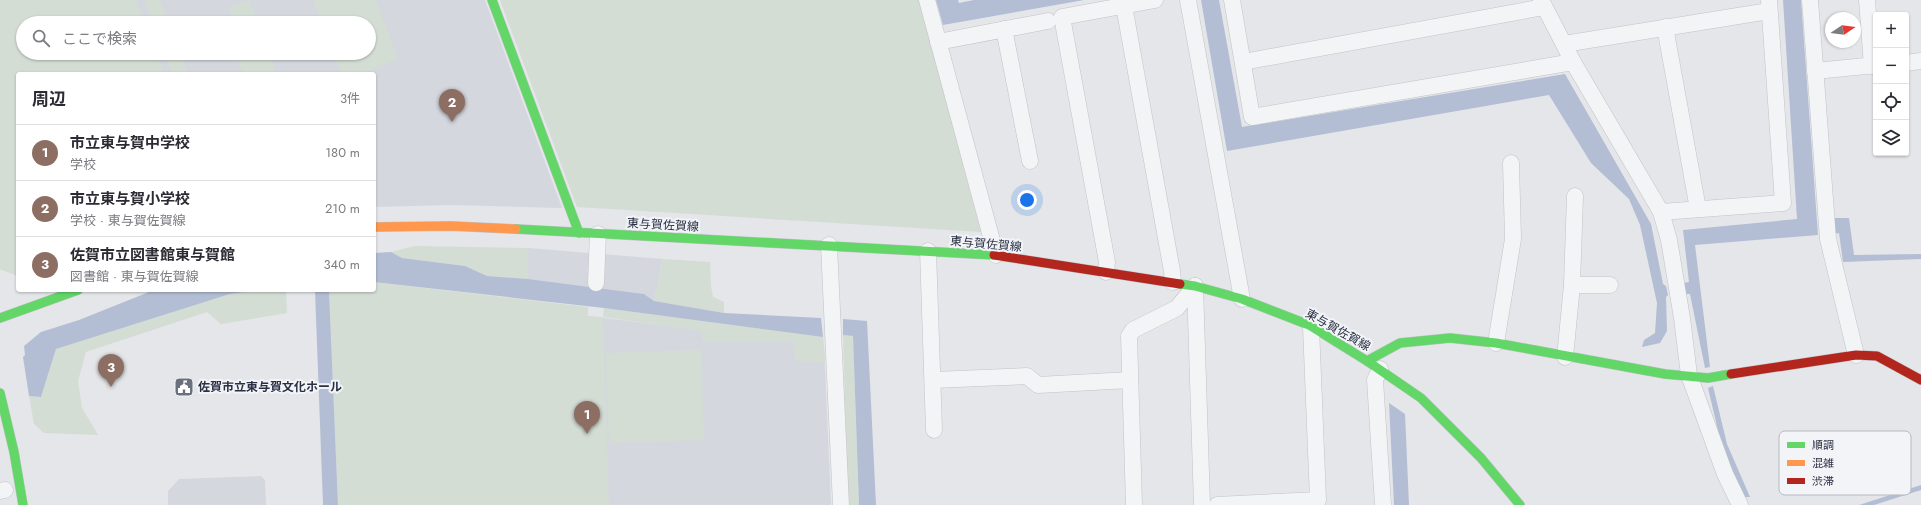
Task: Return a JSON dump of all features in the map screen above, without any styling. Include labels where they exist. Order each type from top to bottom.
[{"type":"main road","points":[[492,0],[579,233]]},
{"type":"main road","name":"東与賀佐賀線","points":[[376,227],[451,226],[996,255],[1195,286],[1242,300],[1311,327],[1373,365],[1421,398],[1481,458],[1520,505]]},
{"type":"main road","points":[[0,318],[72,292]]},
{"type":"main road","points":[[1373,365],[1400,342],[1450,338],[1496,344],[1665,374],[1708,378],[1856,355],[1877,356],[1921,380]]},
{"type":"main road","points":[[0,393],[2,409],[24,505]]},
{"type":"street","points":[[927,0],[996,255]]},
{"type":"street","points":[[1106,272],[1107,262],[1062,17],[1155,0]]},
{"type":"street","points":[[1188,0],[1242,300]]},
{"type":"street","points":[[1232,0],[1252,117],[1573,62]]},
{"type":"street","points":[[1810,0],[1828,239],[1856,355]]},
{"type":"street","points":[[1867,0],[1873,57]]},
{"type":"street","points":[[1243,62],[1542,3],[1573,62],[1661,212],[1669,240],[1682,318],[1688,375],[1725,474],[1740,505]]},
{"type":"street","points":[[1124,6],[1173,282]]},
{"type":"street","points":[[1564,44],[1666,27],[1769,6],[1783,203],[1661,212]]},
{"type":"street","points":[[938,42],[1048,21]]},
{"type":"street","points":[[1666,27],[1698,209]]},
{"type":"street","points":[[1004,29],[1030,161]]},
{"type":"street","points":[[1909,63],[1921,61]]},
{"type":"street","points":[[1815,71],[1873,66]]},
{"type":"street","points":[[1496,344],[1512,239],[1511,163]]},
{"type":"street","points":[[1565,357],[1572,285],[1575,196]]},
{"type":"street","points":[[596,283],[598,234]]},
{"type":"street","points":[[829,245],[841,505]]},
{"type":"street","points":[[928,251],[934,430]]},
{"type":"street","points":[[1572,285],[1610,285]]},
{"type":"street","points":[[1134,505],[1129,336],[1133,330],[1177,308],[1195,286]]},
{"type":"street","points":[[1195,286],[1202,505]]},
{"type":"street","points":[[1217,505],[1318,500],[1311,327]]},
{"type":"street","points":[[1373,365],[1382,505]]},
{"type":"street","points":[[933,380],[1027,376],[1038,385],[1130,380]]},
{"type":"shaded area","points":[[0,0],[485,0],[562,208],[451,205],[376,207],[376,72],[16,72],[16,275],[0,269]]},
{"type":"shaded area","points":[[0,0],[136,0],[142,16],[16,16],[16,60],[159,60],[163,72],[16,72],[16,275],[0,269]]},
{"type":"shaded area","points":[[144,0],[160,0],[166,16],[150,16]]},
{"type":"shaded area","points":[[249,0],[255,16],[231,16],[228,8]]},
{"type":"shaded area","points":[[313,0],[376,0],[398,59],[367,72],[340,72],[336,60],[376,60],[376,16],[319,16]]},
{"type":"shaded area","points":[[500,0],[919,0],[981,232],[577,207]]},
{"type":"shaded area","points":[[167,60],[183,60],[187,72],[171,72]]},
{"type":"shaded area","points":[[238,60],[272,60],[276,72],[242,72]]},
{"type":"shaded area","points":[[415,246],[528,248],[528,279],[487,276],[465,266],[402,258],[391,252]]},
{"type":"shaded area","points":[[528,248],[663,259],[654,301],[644,294],[528,279]]},
{"type":"shaded area","points":[[663,259],[710,262],[713,297],[724,302],[724,313],[654,301]]},
{"type":"shaded area","points":[[376,282],[588,307],[588,316],[603,317],[609,505],[338,505],[329,292],[376,292]]},
{"type":"shaded area","points":[[244,292],[286,292],[287,313],[221,324],[207,312],[86,352],[78,381],[82,408],[98,435],[44,433],[34,424],[29,396],[41,397],[56,349],[230,294]]},
{"type":"shaded area","points":[[604,308],[823,337],[825,363],[795,361],[793,342],[703,342],[701,331],[603,317]]},
{"type":"shaded area","points":[[588,316],[824,345],[831,505],[347,505]]},
{"type":"shaded area","points":[[843,335],[853,336],[859,505],[848,505]]},
{"type":"shaded area","points":[[701,350],[704,440],[609,443],[606,353]]},
{"type":"shaded area","points":[[261,476],[265,480],[266,505],[168,505],[168,491],[179,479]]},
{"type":"water","points":[[936,0],[958,0],[959,3],[974,0],[1084,0],[943,25]]},
{"type":"water","points":[[1201,0],[1219,0],[1242,127],[1565,74],[1651,224],[1663,284],[1666,286],[1668,295],[1666,297],[1667,331],[1660,343],[1642,347],[1644,340],[1655,333],[1657,303],[1640,225],[1629,199],[1591,163],[1549,95],[1227,151]]},
{"type":"water","points":[[1783,0],[1801,0],[1818,235],[1695,245],[1710,367],[1705,368],[1690,294],[1686,294],[1684,283],[1689,282],[1683,230],[1797,219]]},
{"type":"water","points":[[1835,218],[1849,218],[1854,255],[1921,254],[1921,259],[1843,262],[1839,233],[1834,234]]},
{"type":"water","points":[[391,252],[402,258],[465,266],[487,276],[528,279],[644,294],[654,301],[724,313],[821,318],[823,337],[604,308],[376,282],[376,253]]},
{"type":"water","points":[[149,292],[244,292],[230,294],[56,349],[41,397],[29,396],[23,357],[25,355],[24,346],[41,332],[79,320]]},
{"type":"water","points":[[315,292],[329,292],[338,505],[323,505]]},
{"type":"water","points":[[843,319],[867,321],[876,505],[859,505],[853,336],[843,335]]},
{"type":"water","points":[[1713,386],[1727,444],[1750,497],[1744,497],[1721,443],[1708,388]]},
{"type":"water","points":[[1389,403],[1405,414],[1409,505],[1394,505]]},
{"type":"water","points":[[1921,485],[1921,490],[1911,493],[1911,488]]},
{"type":"water","points":[[1890,495],[1905,495],[1874,505],[1859,505]]},
{"type":"traffic: fast","points":[[492,0],[579,233]]},
{"type":"traffic: fast","points":[[516,229],[994,255]]},
{"type":"traffic: fast","points":[[1180,284],[1195,286],[1242,299],[1309,325],[1367,361],[1421,398],[1481,458],[1520,505]]},
{"type":"traffic: fast","points":[[0,318],[72,292]]},
{"type":"traffic: fast","points":[[1367,361],[1400,343],[1450,338],[1496,343],[1665,374],[1708,378],[1731,374]]},
{"type":"traffic: fast","points":[[0,393],[14,452],[23,505]]},
{"type":"traffic: slow","points":[[376,227],[451,226],[516,229]]},
{"type":"traffic: jam","points":[[994,255],[1180,284]]},
{"type":"traffic: jam","points":[[1731,374],[1856,355],[1877,356],[1921,380]]},
{"type":"place","name":"市立東与賀小学校","points":[[452,122]]},
{"type":"place","name":"佐賀市立図書館東与賀館","points":[[111,387]]},
{"type":"place","name":"佐賀市立東与賀文化ホール","points":[[184,387]]},
{"type":"place","name":"市立東与賀中学校","points":[[587,434]]}]
